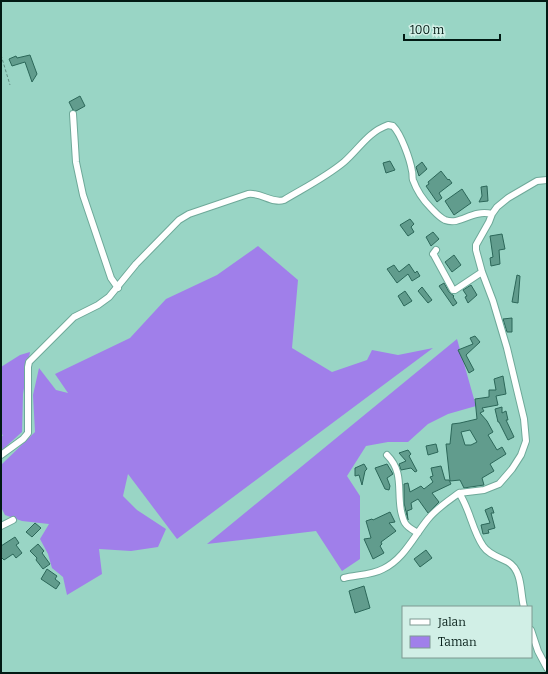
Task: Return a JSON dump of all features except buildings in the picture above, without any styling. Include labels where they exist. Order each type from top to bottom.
[{"type":"street","points":[[73,114],[76,162],[84,199],[111,278],[118,288]]},
{"type":"street","points":[[1,455],[23,439],[28,433],[29,362],[74,317],[102,302],[118,288],[136,264],[175,223],[183,218],[248,194],[257,194],[277,201],[284,200],[336,168],[344,162],[369,136],[388,125],[393,126],[396,130],[406,152],[414,181],[423,199],[438,215],[445,220],[457,221],[478,213],[484,212],[492,214]]},
{"type":"street","points":[[344,578],[378,571],[384,568],[404,551],[429,518],[440,507],[459,493],[484,490],[499,484],[512,469],[521,455],[526,441],[524,419],[507,348],[493,301],[482,272],[476,245],[497,207],[508,198],[537,181],[547,180]]},
{"type":"street","points":[[436,250],[433,254],[453,290],[482,272]]},
{"type":"street","points":[[387,455],[394,462],[397,472],[403,519],[408,526],[418,533]]},
{"type":"street","points":[[459,493],[477,536],[484,548],[494,556],[509,562],[516,571],[520,579],[521,596],[524,606]]},
{"type":"street","points":[[1,526],[13,520]]},
{"type":"street","points":[[532,633],[538,651],[547,668]]},
{"type":"path","points":[[1,54],[10,85]]},
{"type":"green space","points":[[258,246],[298,280],[292,348],[332,372],[367,360],[372,350],[398,355],[433,348],[177,539],[128,474],[123,496],[137,510],[166,529],[158,547],[131,551],[99,549],[102,574],[67,595],[63,577],[52,568],[48,554],[40,539],[49,524],[22,521],[5,515],[1,507],[1,465],[35,432],[33,395],[39,368],[56,390],[68,393],[55,374],[130,338],[166,299],[217,275]]},
{"type":"green space","points":[[457,339],[476,406],[448,414],[428,424],[408,442],[388,442],[366,446],[347,476],[360,496],[360,559],[342,571],[316,531],[207,544]]},
{"type":"green space","points":[[30,352],[23,394],[22,432],[1,451],[1,436],[3,436],[1,432],[1,367],[20,355]]}]
